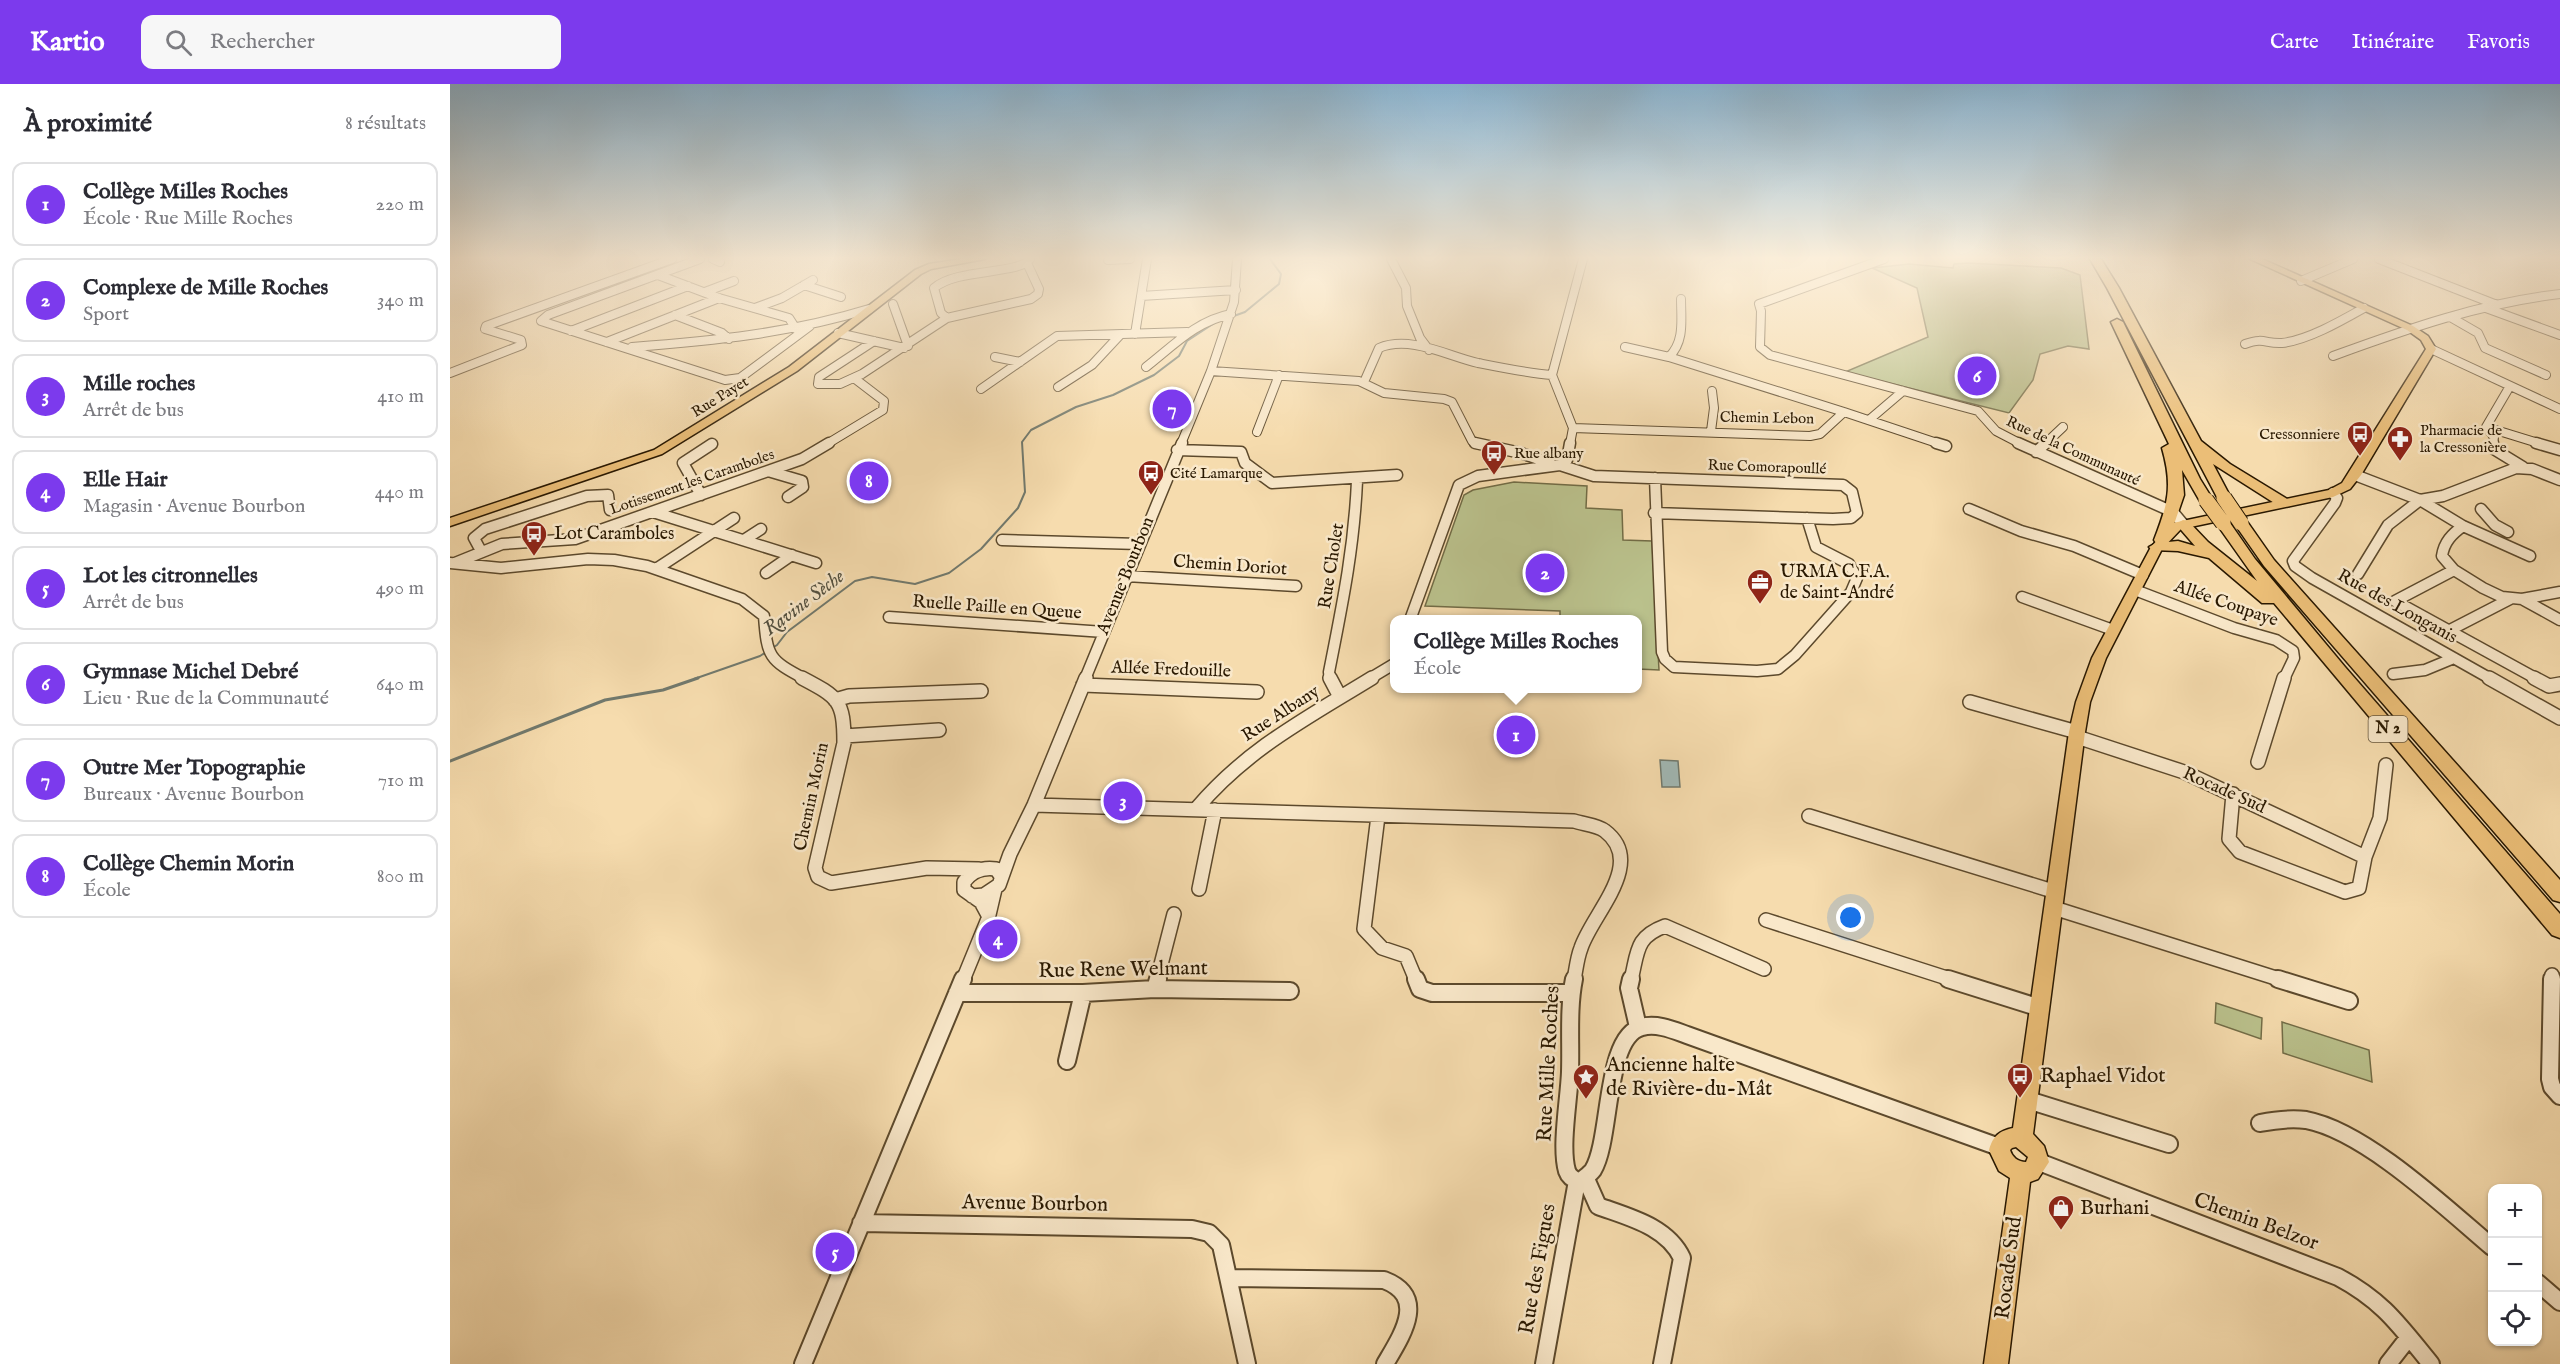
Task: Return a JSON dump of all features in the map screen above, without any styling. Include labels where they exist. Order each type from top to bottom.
[{"type":"highway","name":"N 2","points":[[2116,319],[2206,500],[2232,523],[2269,563],[2560,894]]},
{"type":"highway","name":"N 2","points":[[2129,319],[2224,498],[2232,523],[2269,586],[2439,790],[2560,929]]},
{"type":"highway","points":[[2151,392],[2178,480],[2178,518],[2160,543],[2193,549],[2219,558]]},
{"type":"highway","points":[[2190,436],[2225,467],[2265,492],[2291,502]]},
{"type":"highway","points":[[2178,518],[2194,538],[2249,582],[2284,618],[2439,790]]},
{"type":"main road","name":"Rue Payet","points":[[450,522],[658,452],[793,369],[856,319]]},
{"type":"main road","points":[[2178,518],[2291,502],[2333,493],[2346,486],[2355,475],[2431,350],[2425,338],[2410,328],[2389,319]]},
{"type":"main road","points":[[2022,1139],[2077,734],[2089,683],[2113,630],[2160,543]]},
{"type":"main road","points":[[2005,1139],[2022,1139],[2036,1151],[2030,1167],[2005,1163],[2000,1147],[2005,1139]]},
{"type":"main road","name":"Rocade Sud","points":[[1996,1364],[2030,1167]]},
{"type":"street","points":[[450,373],[522,345],[521,340],[485,329],[486,326],[506,319]]},
{"type":"street","points":[[543,319],[541,321],[725,380],[740,378],[810,326]]},
{"type":"street","points":[[571,331],[603,319]]},
{"type":"street","points":[[607,342],[666,319]]},
{"type":"street","points":[[685,319],[722,333],[729,339]]},
{"type":"street","points":[[789,319],[796,329]]},
{"type":"street","points":[[625,348],[729,339],[796,329],[835,319]]},
{"type":"street","points":[[898,319],[907,346]]},
{"type":"street","points":[[874,341],[826,372],[817,380],[818,384],[842,385],[907,346],[946,319]]},
{"type":"street","points":[[838,333],[907,346],[918,342],[946,322],[947,319]]},
{"type":"street","points":[[1135,334],[1137,319]]},
{"type":"street","points":[[1146,367],[1187,332],[1212,319]]},
{"type":"street","name":"Avenue Bourbon","points":[[803,1364],[957,993],[988,915],[998,882],[1034,805],[1211,371],[1230,319]]},
{"type":"street","points":[[1412,319],[1420,338],[1429,350]]},
{"type":"street","points":[[1211,371],[1364,382],[1384,393],[1449,400],[1472,441],[1536,462],[1557,465],[1567,460],[1573,428],[1552,375],[1567,319]]},
{"type":"street","points":[[1669,357],[1676,351],[1681,338],[1681,319]]},
{"type":"street","name":"Rue de la Communauté","points":[[1759,319],[1760,347],[1770,356],[1978,411],[1984,416],[1992,430],[2178,518]]},
{"type":"street","points":[[2245,344],[2259,339],[2279,343],[2290,341],[2344,319]]},
{"type":"street","points":[[2333,356],[2410,328],[2449,319]]},
{"type":"street","points":[[2453,319],[2478,333],[2485,348],[2546,375]]},
{"type":"street","points":[[2515,319],[2560,335]]},
{"type":"street","points":[[981,388],[1057,336],[1187,332]]},
{"type":"street","points":[[904,336],[920,335]]},
{"type":"street","points":[[1058,387],[1084,373],[1106,354],[1120,335]]},
{"type":"street","points":[[1418,348],[1420,338]]},
{"type":"street","points":[[1364,382],[1381,346],[1390,344],[1429,350],[1480,364],[1552,375]]},
{"type":"street","points":[[1625,347],[1669,357],[1946,446]]},
{"type":"street","points":[[2431,350],[2560,409]]},
{"type":"street","points":[[995,357],[1020,362]]},
{"type":"street","points":[[1257,432],[1279,375]]},
{"type":"street","name":"Lotissement les Caramboles","points":[[452,563],[481,551],[515,542],[560,543],[575,539],[802,459],[883,410],[884,401],[854,378]]},
{"type":"street","points":[[2486,427],[2510,386]]},
{"type":"street","points":[[1711,431],[1714,408],[1712,391]]},
{"type":"street","points":[[1869,420],[1903,391]]},
{"type":"street","name":"Chemin Lebon","points":[[1573,428],[1816,435],[1844,412]]},
{"type":"street","points":[[2036,452],[2063,427]]},
{"type":"street","points":[[2486,427],[2560,450]]},
{"type":"street","points":[[2486,427],[2494,437],[2492,448],[2523,467],[2543,472],[2560,480]]},
{"type":"street","points":[[701,495],[683,463],[712,444]]},
{"type":"street","points":[[1177,450],[1241,452],[1245,463],[1272,483],[1397,475]]},
{"type":"street","points":[[1412,615],[1459,485],[1478,476],[1536,462]]},
{"type":"street","name":"Rue Comorapoullé","points":[[1557,465],[1592,476],[1836,484],[1848,487],[1856,501],[1855,516],[1844,519],[1654,513]]},
{"type":"street","points":[[2358,574],[2388,525],[2420,500],[2443,496],[2523,467]]},
{"type":"street","points":[[768,471],[802,481],[803,488],[788,496]]},
{"type":"street","points":[[2355,475],[2420,500],[2461,525],[2530,556]]},
{"type":"street","points":[[1655,478],[1654,513],[1658,546],[1662,652],[1665,659],[1674,667],[1757,671],[1778,669],[1794,655],[1851,592],[1857,578],[1854,569],[1841,558],[1823,553],[1814,545],[1808,518]]},
{"type":"street","name":"Rue Cholet","points":[[1340,697],[1330,681],[1329,672],[1355,531],[1357,481],[1355,479]]},
{"type":"street","name":"Rue des Longanis","points":[[2333,493],[2337,498],[2335,503],[2297,555],[2294,561],[2295,566],[2312,578],[2560,718]]},
{"type":"street","points":[[481,551],[474,538],[485,529],[587,496],[608,495],[610,510]]},
{"type":"street","points":[[1969,509],[2021,531],[2074,546],[2143,575]]},
{"type":"street","points":[[2481,509],[2495,525],[2508,532]]},
{"type":"street","points":[[653,512],[816,563]]},
{"type":"street","points":[[656,570],[734,518]]},
{"type":"street","points":[[2495,525],[2461,525],[2443,549],[2442,556],[2454,570],[2492,593],[2517,599],[2560,620]]},
{"type":"street","points":[[744,540],[761,529]]},
{"type":"street","points":[[1002,540],[1139,544]]},
{"type":"street","points":[[766,573],[792,555]]},
{"type":"street","points":[[452,563],[501,568],[588,559],[614,560],[656,570],[742,599],[761,612],[766,646],[777,664],[821,687],[835,700],[849,696],[981,691]]},
{"type":"street","points":[[2454,570],[2395,601],[2549,686],[2560,684]]},
{"type":"street","name":"Chemin Doriot","points":[[1126,576],[1296,586]]},
{"type":"street","name":"Allée Coupaye","points":[[2135,590],[2234,628],[2276,640],[2293,651],[2294,658],[2284,678],[2258,762]]},
{"type":"street","points":[[2450,630],[2517,599],[2560,592]]},
{"type":"street","points":[[2022,597],[2113,630]]},
{"type":"street","name":"Ruelle Paille en Queue","points":[[889,617],[1104,632]]},
{"type":"street","points":[[2393,674],[2417,673],[2439,667],[2454,658]]},
{"type":"street","name":"Rue Albany","points":[[1197,808],[1219,782],[1260,747],[1390,667]]},
{"type":"street","name":"Allée Fredouille","points":[[1083,685],[1257,692]]},
{"type":"street","name":"Chemin Morin","points":[[835,700],[841,707],[844,736],[815,868],[816,875],[821,881],[831,883],[915,869],[945,867],[984,869]]},
{"type":"street","name":"Rocade Sud","points":[[1971,702],[2077,734],[2184,772],[2366,857]]},
{"type":"street","points":[[844,736],[939,730]]},
{"type":"street","points":[[2233,794],[2229,839],[2232,845],[2240,852],[2344,892],[2359,888],[2366,857],[2380,818],[2386,765]]},
{"type":"street","name":"Rue Mille Roches","points":[[1034,805],[1197,808],[1574,821],[1604,830],[1621,855],[1620,874],[1581,947],[1570,993],[1570,1073],[1565,1153],[1567,1172],[1581,1180],[1598,1206],[1659,1231],[1680,1249],[1682,1258],[1662,1364]]},
{"type":"street","points":[[1199,889],[1215,810]]},
{"type":"street","points":[[1378,816],[1364,928],[1374,945],[1387,952],[1406,956],[1420,989],[1432,993],[1570,993]]},
{"type":"street","points":[[1809,816],[2056,892]]},
{"type":"street","name":"Avenue Bourbon","points":[[984,869],[1010,854]]},
{"type":"street","points":[[945,867],[964,882]]},
{"type":"street","points":[[972,896],[984,895],[998,882],[996,869],[984,869],[968,876],[964,882],[964,890],[972,896],[981,902],[988,915]]},
{"type":"street","points":[[2054,908],[2349,1001]]},
{"type":"street","points":[[1155,989],[1174,914]]},
{"type":"street","points":[[1766,921],[2040,1008]]},
{"type":"street","points":[[1638,1027],[1629,988],[1640,943],[1648,932],[1665,926],[1764,969]]},
{"type":"street","points":[[2552,975],[2550,1079],[2552,1087],[2560,1096]]},
{"type":"street","name":"Rue Rene Welmant","points":[[957,993],[1083,993],[1155,989],[1290,991]]},
{"type":"street","points":[[1067,1061],[1083,993]]},
{"type":"street","points":[[1581,1180],[1592,1173],[1601,1152],[1623,1041],[1638,1027],[1658,1026],[1687,1035],[2000,1147]]},
{"type":"street","points":[[2028,1100],[2169,1143]]},
{"type":"street","points":[[2260,1123],[2297,1119],[2348,1134],[2377,1153],[2488,1243]]},
{"type":"street","name":"Chemin Belzor","points":[[2030,1167],[2338,1277],[2364,1291],[2387,1310],[2430,1364]]},
{"type":"street","name":"Rue des Figues","points":[[1544,1364],[1581,1180]]},
{"type":"street","name":"Avenue Bourbon","points":[[861,1223],[1192,1229],[1209,1233],[1221,1245],[1230,1278]]},
{"type":"street","points":[[1247,1364],[1230,1278],[1396,1282],[1405,1290],[1408,1299],[1407,1317],[1401,1337],[1385,1364]]},
{"type":"street","points":[[2542,1286],[2560,1302]]},
{"type":"street","points":[[2388,1364],[2409,1337]]},
{"type":"green space","points":[[1924,319],[2085,319],[2089,349],[2068,346],[2040,354],[2033,380],[2009,413],[1845,372],[1928,337]]},
{"type":"green space","points":[[1514,482],[1587,486],[1586,508],[1622,510],[1623,540],[1652,541],[1659,670],[1642,669],[1642,615],[1560,615],[1560,611],[1425,606],[1464,495],[1473,490]]},
{"type":"green space","points":[[2216,1003],[2262,1018],[2261,1039],[2215,1023]]},
{"type":"green space","points":[[2282,1022],[2369,1050],[2372,1082],[2283,1053]]},
{"type":"water","points":[[1660,760],[1678,761],[1680,787],[1662,787]]},
{"type":"waterway","name":"Ravine Sèche","points":[[694,679],[760,656],[777,645],[787,632],[855,581],[872,577],[915,584],[949,573],[981,549],[1018,508],[1025,492],[1022,442],[1031,430],[1076,407],[1113,395],[1154,375],[1179,356],[1187,341],[1216,322]]},
{"type":"waterway","name":"Ravine Sèche","points":[[450,761],[605,700],[663,690],[698,678]]},
{"type":"place","name":"Gymnase Michel Debré","points":[[1977,376]]},
{"type":"place","name":"Outre Mer Topographie","points":[[1172,409]]},
{"type":"place","name":"Cressonniere","points":[[2360,457]]},
{"type":"place","name":"Pharmacie de la Cressonière","points":[[2400,462]]},
{"type":"place","name":"Rue albany","points":[[1494,476]]},
{"type":"place","name":"Collège Chemin Morin","points":[[869,481]]},
{"type":"place","name":"Cité Lamarque","points":[[1151,496]]},
{"type":"place","name":"Lot Caramboles","points":[[534,557]]},
{"type":"place","name":"Complexe de Mille Roches","points":[[1545,573]]},
{"type":"place","name":"URMA C.F.A. de Saint-André","points":[[1760,605]]},
{"type":"place","name":"Collège Milles Roches","points":[[1516,735]]},
{"type":"place","name":"Mille roches","points":[[1123,801]]},
{"type":"place","name":"Elle Hair","points":[[998,939]]},
{"type":"place","name":"Raphael Vidot","points":[[2020,1099]]},
{"type":"place","name":"Ancienne halte de Rivière-du-Mât","points":[[1586,1100]]},
{"type":"place","name":"Burhani","points":[[2061,1231]]},
{"type":"place","name":"Lot les citronnelles","points":[[835,1252]]}]
